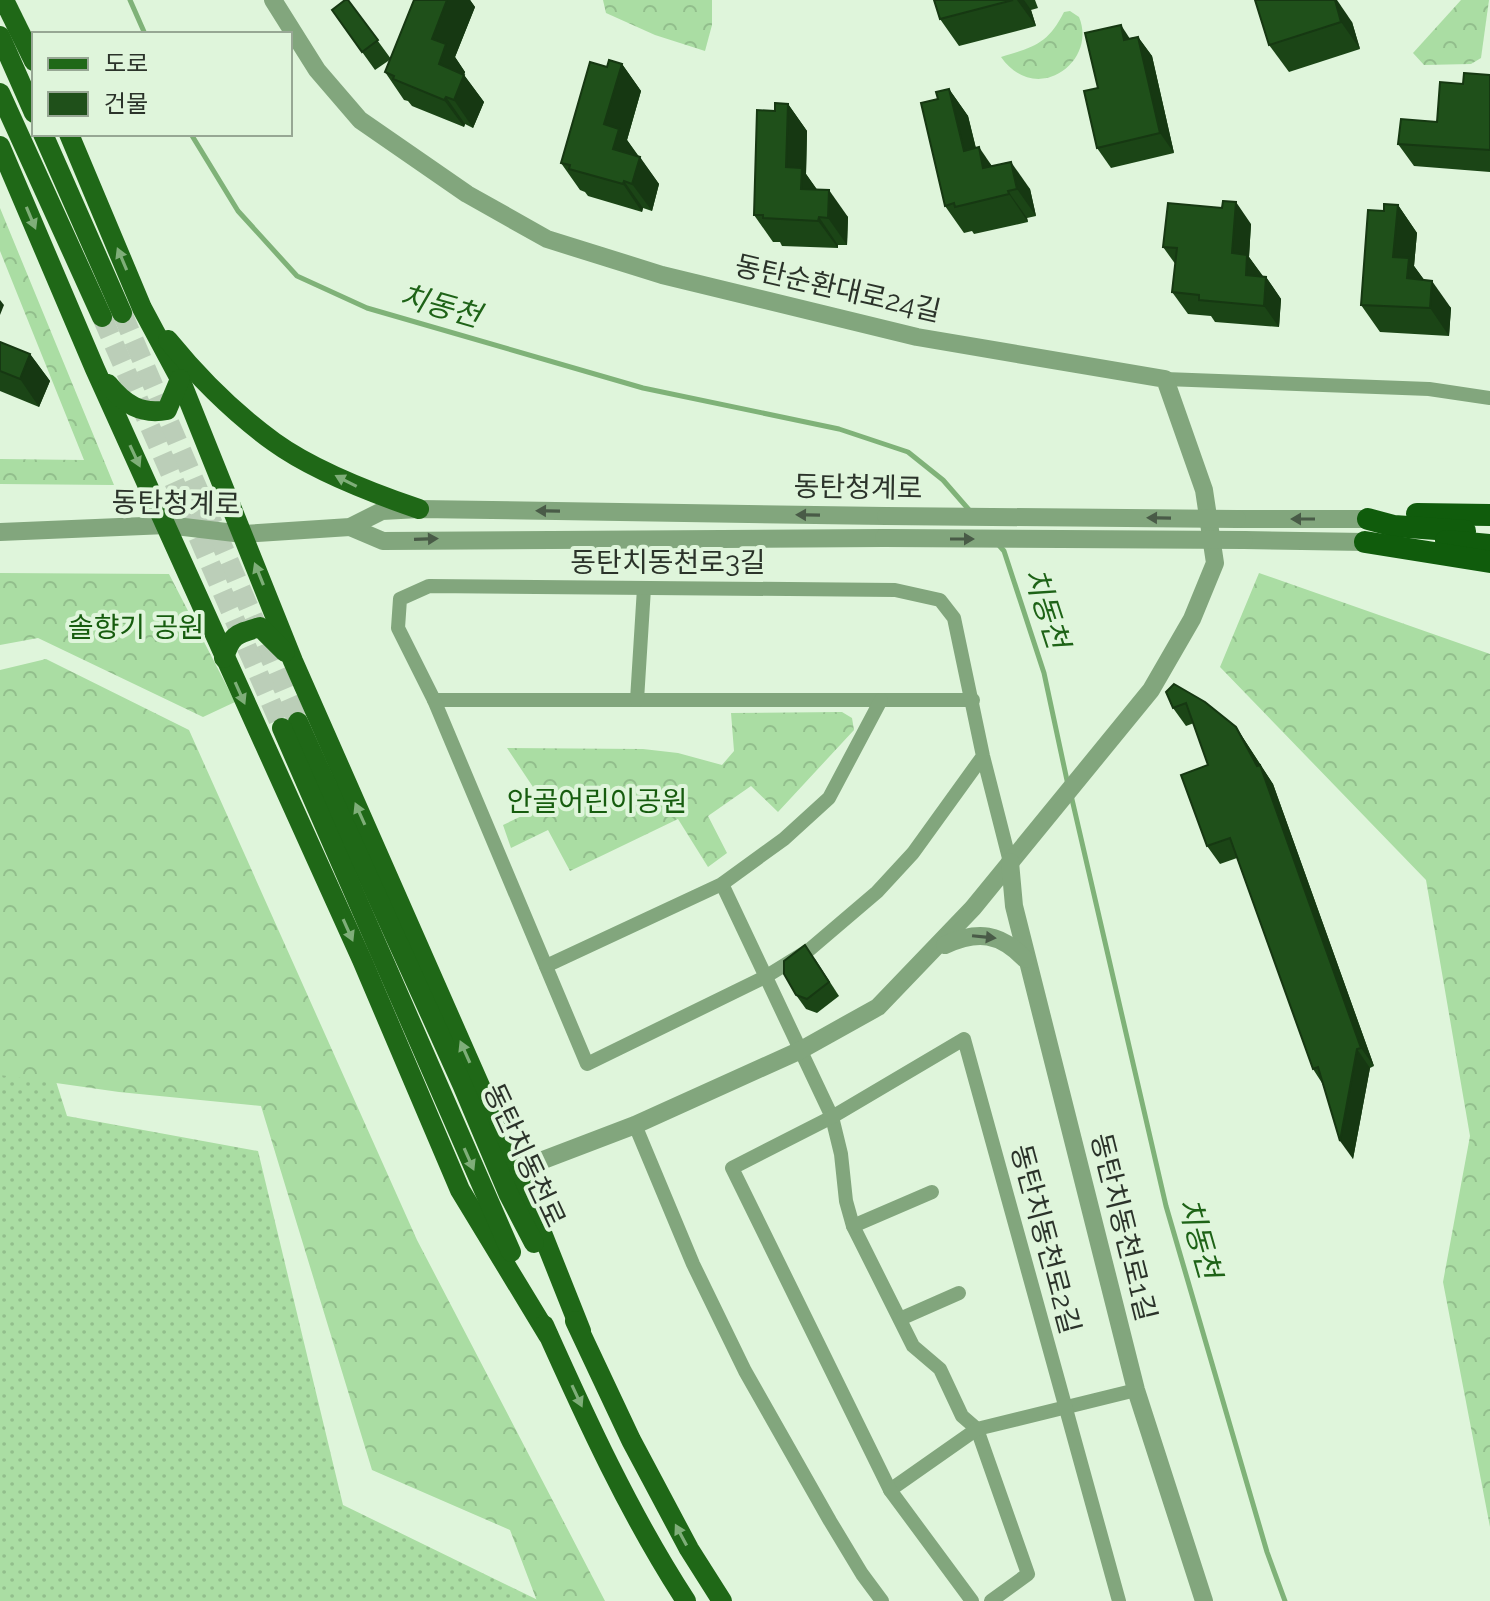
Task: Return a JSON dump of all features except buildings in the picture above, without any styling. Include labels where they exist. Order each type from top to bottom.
[{"type":"highway","points":[[1368,519],[1393,514],[1490,515]]},
{"type":"highway","points":[[1368,519],[1394,526],[1490,533]]},
{"type":"highway","points":[[1365,542],[1389,538],[1490,545]]},
{"type":"highway","points":[[1365,542],[1490,562]]},
{"type":"main road","points":[[4,0],[32,57]]},
{"type":"main road","points":[[0,36],[32,108]]},
{"type":"main road","points":[[0,93],[112,315],[44,136]]},
{"type":"main road","points":[[70,136],[142,308],[180,379],[293,661],[517,1170],[581,1331]]},
{"type":"main road","points":[[0,146],[95,369],[362,960],[460,1190],[548,1335]]},
{"type":"main road","points":[[142,308],[225,403],[276,444],[356,487],[419,509]]},
{"type":"main road","points":[[95,369],[119,398],[140,411],[151,413],[167,410],[180,379]]},
{"type":"main road","points":[[224,658],[229,641],[239,633],[260,627],[293,661]]},
{"type":"main road","name":"동탄치동천로","points":[[686,1601],[605,1458],[548,1335],[452,1120],[290,725],[462,1084],[509,1195],[581,1331],[631,1440],[689,1549],[722,1601]]},
{"type":"street","name":"동탄순환대로24길","points":[[273,0],[317,70],[360,120],[467,194],[547,239],[662,275],[917,337],[1165,379],[1429,389],[1490,398]]},
{"type":"street","points":[[517,1170],[635,1125],[801,1050],[878,1007],[973,908],[1151,690],[1192,619],[1215,563],[1204,490],[1165,379]]},
{"type":"street","name":"동탄청계로","points":[[0,532],[167,525],[243,534],[350,527],[382,511],[419,509],[1368,519]]},
{"type":"street","name":"동탄청계로","points":[[350,527],[383,541],[884,538],[1365,542]]},
{"type":"street","name":"동탄치동천로3길","points":[[983,756],[913,853],[877,892],[809,950],[765,977],[587,1064],[434,700],[398,628],[400,599],[429,586],[895,590],[940,600],[954,618],[983,756],[1010,862]]},
{"type":"street","points":[[637,700],[644,588]]},
{"type":"street","points":[[434,700],[973,700]]},
{"type":"street","points":[[546,966],[722,884],[784,839],[829,798],[881,700]]},
{"type":"street","name":"동탄치동천로1길","points":[[1010,862],[1014,906],[1136,1390],[1204,1601]]},
{"type":"street","points":[[722,884],[832,1117],[853,1226],[913,1346],[940,1369],[962,1416],[977,1429],[1028,1574],[991,1601]]},
{"type":"street","points":[[935,949],[963,936],[982,935],[1009,942],[1028,961]]},
{"type":"street","name":"동탄치동천로2길","points":[[972,1601],[890,1490],[732,1168],[832,1117],[964,1039],[1119,1601]]},
{"type":"street","points":[[635,1125],[693,1264],[745,1371],[830,1521],[882,1601]]},
{"type":"street","points":[[853,1226],[932,1192]]},
{"type":"street","points":[[900,1319],[959,1293]]},
{"type":"street","points":[[890,1490],[977,1429],[1136,1390]]},
{"type":"green space","points":[[603,0],[712,0],[712,25],[705,51],[655,35],[606,13]]},
{"type":"green space","points":[[1461,0],[1489,0],[1481,58],[1471,64],[1424,65],[1413,53]]},
{"type":"green space","points":[[1070,11],[1079,17],[1083,34],[1080,49],[1072,63],[1060,73],[1046,78],[1031,78],[1015,71],[1001,57],[1039,43],[1052,31],[1064,12]]},
{"type":"green space","points":[[0,208],[114,485],[0,484],[0,459],[84,460],[0,251]]},
{"type":"green space","name":"솔향기 공원","points":[[0,573],[169,574],[235,702],[203,717],[38,638],[0,645]]},
{"type":"green space","points":[[1259,573],[1490,654],[1490,1527],[1443,1282],[1470,1136],[1426,880],[1220,667]]},
{"type":"green space","points":[[46,659],[189,730],[417,1240],[605,1601],[537,1601],[510,1530],[372,1470],[261,1106],[119,1092],[0,1075],[0,670]]},
{"type":"green space","name":"안골어린이공원","points":[[842,712],[852,718],[854,730],[778,812],[751,786],[708,816],[727,853],[708,867],[678,819],[570,871],[548,830],[511,848],[503,825],[545,805],[507,748],[643,749],[678,753],[722,765],[734,751],[731,713]]},
{"type":"green space","points":[[0,1018],[39,1028],[67,1116],[258,1151],[343,1505],[540,1601],[0,1601]]},
{"type":"waterway","name":"치동천","points":[[130,0],[144,32]]},
{"type":"waterway","name":"치동천","points":[[192,136],[238,211],[297,276],[367,308],[643,388],[839,429],[908,452],[943,480],[970,511]]},
{"type":"waterway","name":"치동천","points":[[997,543],[1004,551],[1044,673],[1068,785]]},
{"type":"waterway","name":"치동천","points":[[1071,795],[1166,1206],[1267,1552],[1285,1601]]},
{"type":"tunnel","points":[[122,313],[298,722]]},
{"type":"tunnel","points":[[102,317],[282,728]]}]
